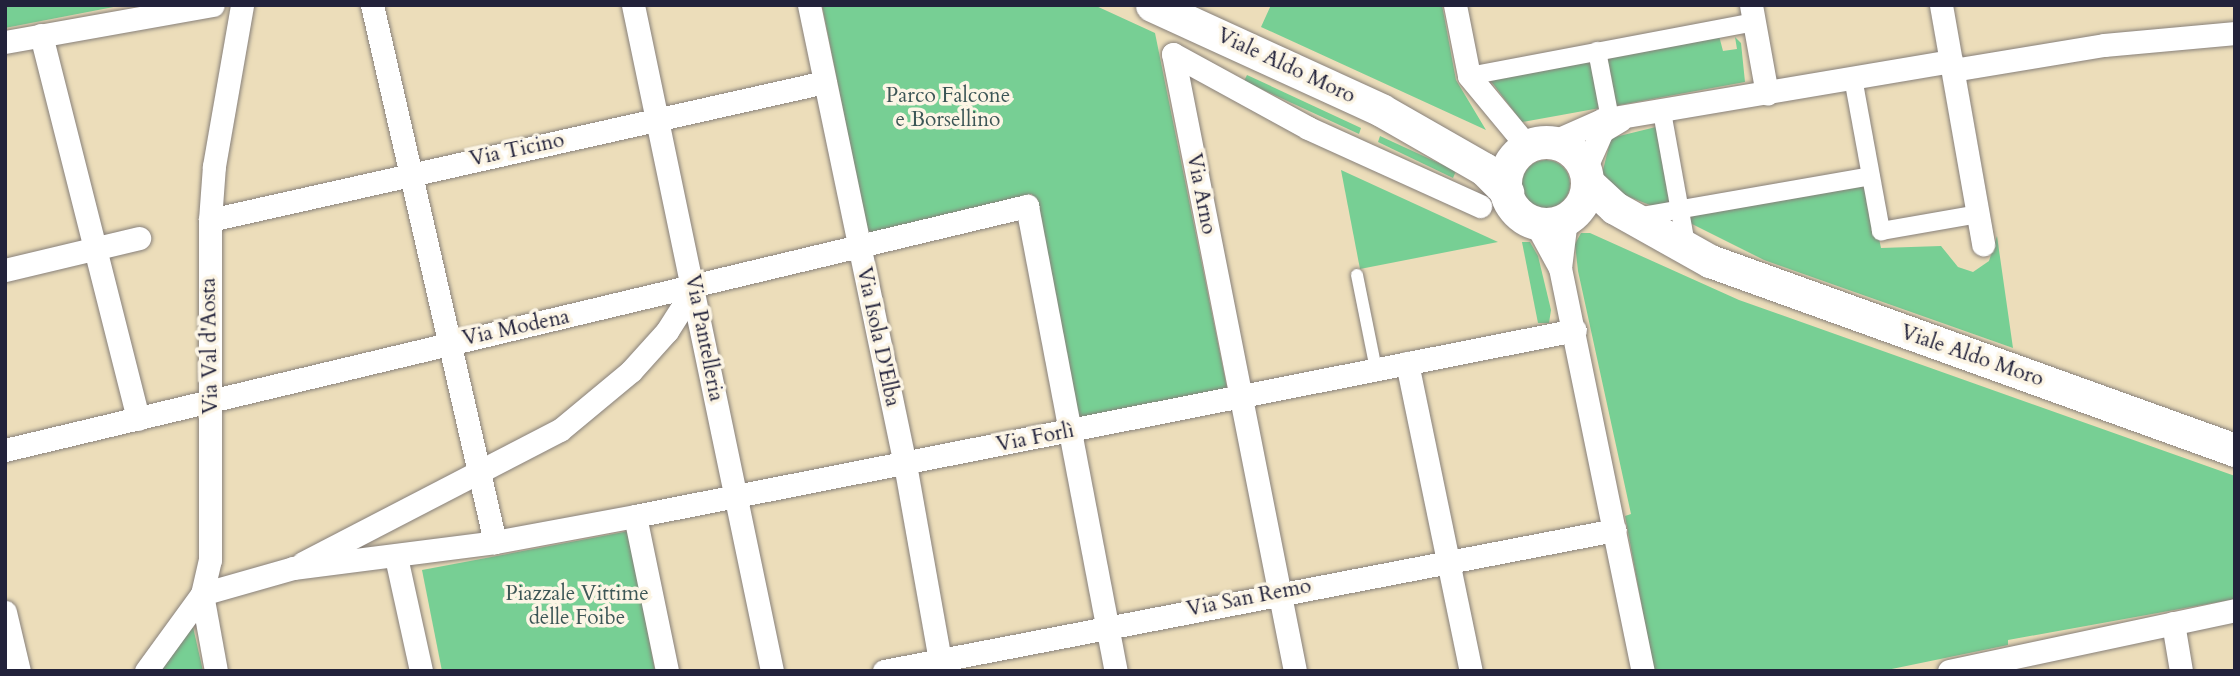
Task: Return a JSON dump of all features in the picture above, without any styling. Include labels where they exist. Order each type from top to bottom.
[{"type":"main road","name":"Viale Aldo Moro","points":[[1152,5],[1381,110],[1477,145],[1571,150],[1586,175],[1630,224]]},
{"type":"main road","name":"Viale Aldo Moro","points":[[1381,110],[1484,169],[1493,199],[1516,211],[1630,224],[1694,255],[2235,450]]},
{"type":"main road","points":[[1493,199],[1507,174],[1533,147]]},
{"type":"main road","points":[[1559,218],[1586,175]]},
{"type":"street","points":[[5,42],[213,5]]},
{"type":"street","name":"Via Val d'Aosta","points":[[146,671],[202,594],[210,560],[212,401],[207,321],[209,220],[214,166],[242,5]]},
{"type":"street","points":[[372,5],[495,542]]},
{"type":"street","name":"Via Pantelleria","points":[[633,5],[656,121],[695,288],[733,496],[772,671]]},
{"type":"street","name":"Via Isola D'Elba","points":[[809,5],[905,464],[941,665]]},
{"type":"street","points":[[1455,5],[1469,76],[1533,147],[1615,121],[1853,78],[2104,45],[2235,33]]},
{"type":"street","points":[[1941,5],[1983,244]]},
{"type":"street","points":[[1469,76],[1597,51],[1752,14],[1767,93]]},
{"type":"street","points":[[41,35],[138,419]]},
{"type":"street","points":[[1597,51],[1615,121]]},
{"type":"street","name":"Via Arno","points":[[1295,671],[1173,54],[1308,128],[1493,199]]},
{"type":"street","points":[[1853,78],[1881,231],[1978,214]]},
{"type":"street","name":"Via Ticino","points":[[209,220],[825,82]]},
{"type":"street","points":[[1662,112],[1679,210],[1694,255]]},
{"type":"street","points":[[1586,175],[1602,131],[1615,121]]},
{"type":"street","points":[[1630,224],[1679,210],[1870,176]]},
{"type":"street","name":"Via Modena","points":[[5,450],[451,342],[695,288],[859,245],[1027,206],[1069,432]]},
{"type":"street","points":[[1559,218],[1560,268],[1575,330],[1643,671]]},
{"type":"street","points":[[5,270],[139,238]]},
{"type":"street","points":[[216,671],[202,594],[293,568],[561,429],[621,379],[667,331],[695,288]]},
{"type":"street","name":"Via Forlì","points":[[293,568],[396,557],[495,542],[1069,432],[1575,330]]},
{"type":"street","points":[[1407,363],[1471,671]]},
{"type":"street","points":[[1069,432],[1116,671]]},
{"type":"street","points":[[635,516],[667,671]]},
{"type":"street","name":"Via San Remo","points":[[884,671],[941,665],[1279,592],[1615,530]]},
{"type":"street","points":[[396,557],[421,671]]},
{"type":"street","points":[[1949,671],[2000,666],[2235,610]]},
{"type":"street","points":[[5,612],[19,671]]},
{"type":"street","points":[[2173,623],[2181,671]]},
{"type":"lane","points":[[1357,275],[1376,369]]},
{"type":"green space","points":[[5,5],[124,5],[5,28]]},
{"type":"green space","name":"Parco Falcone e Borsellino","points":[[822,5],[1094,5],[1155,33],[1228,393],[1076,424],[1032,194],[868,234]]},
{"type":"green space","points":[[1271,5],[1442,5],[1456,80],[1486,130],[1261,27]]},
{"type":"green space","points":[[1718,32],[1723,51],[1737,49],[1735,37],[1741,43],[1745,82],[1614,106],[1605,53]]},
{"type":"green space","points":[[1591,56],[1600,108],[1522,122],[1487,76]]},
{"type":"green space","points":[[1247,75],[1361,128],[1359,134],[1244,81]]},
{"type":"green space","points":[[1660,126],[1675,207],[1660,209],[1609,189],[1602,174],[1611,138]]},
{"type":"green space","points":[[1380,136],[1456,171],[1453,178],[1378,142]]},
{"type":"green space","points":[[1546,160],[1563,167],[1570,184],[1563,201],[1546,208],[1529,201],[1522,184],[1529,167]]},
{"type":"green space","points":[[1341,170],[1498,242],[1360,269]]},
{"type":"green space","points":[[1867,180],[1881,248],[1941,246],[1958,267],[1973,272],[1989,261],[1997,236],[2013,348],[1764,260],[1686,221],[1686,213]]},
{"type":"green space","points":[[1581,233],[1590,233],[1739,300],[2235,476],[2235,599],[2008,640],[2008,645],[1882,671],[1654,671],[1625,516],[1631,514],[1578,271],[1575,244]]},
{"type":"green space","points":[[1522,242],[1530,242],[1538,256],[1551,310],[1549,323],[1538,323]]},
{"type":"green space","name":"Piazzale Vittime delle Foibe","points":[[629,531],[655,671],[442,671],[422,570]]},
{"type":"green space","points":[[193,627],[203,671],[159,671],[188,632]]}]
